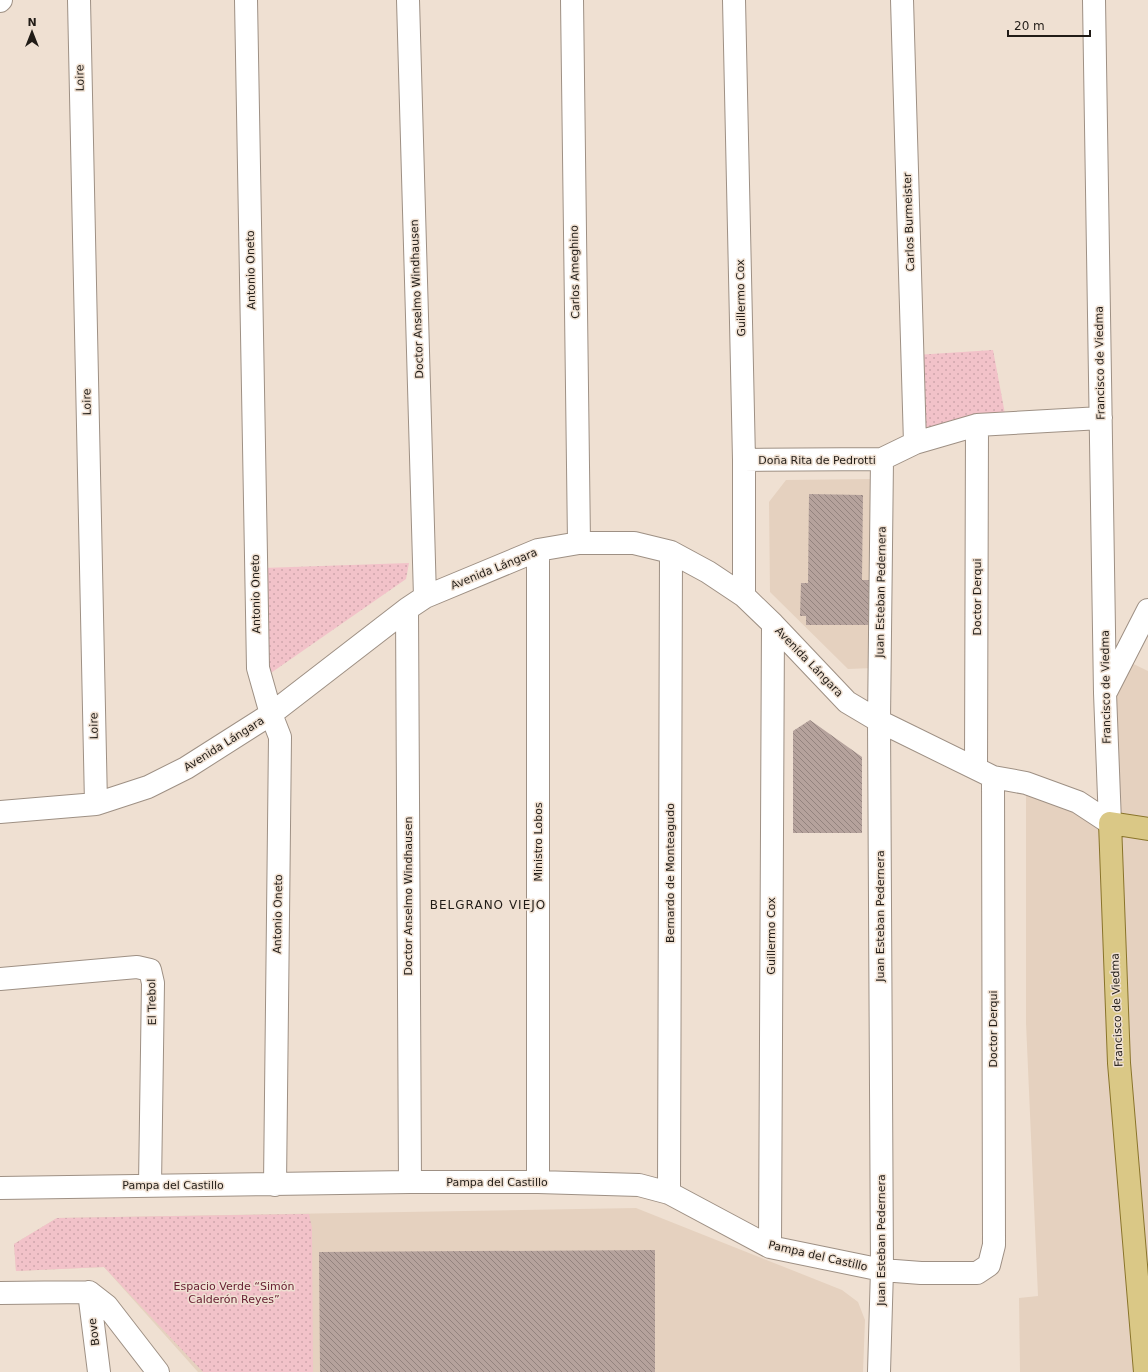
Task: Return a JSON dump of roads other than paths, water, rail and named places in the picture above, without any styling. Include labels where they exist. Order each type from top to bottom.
[{"type":"main road","points":[[1110,823],[1148,829]]},
{"type":"main road","name":"Francisco de Viedma","points":[[1110,823],[1119,1063],[1145,1354]]},
{"type":"street","name":"Loire","points":[[79,0],[96,804]]},
{"type":"street","name":"Antonio Oneto","points":[[246,0],[258,668],[271,714],[280,737],[275,1185]]},
{"type":"street","name":"Doctor Anselmo Windhausen","points":[[408,0],[416,603],[410,1182]]},
{"type":"street","name":"Carlos Ameghino","points":[[572,0],[579,543]]},
{"type":"street","name":"Guillermo Cox","points":[[734,0],[744,460],[744,596]]},
{"type":"street","name":"Carlos Burmeister","points":[[902,0],[915,443]]},
{"type":"street","name":"Francisco de Viedma","points":[[1094,0],[1105,693],[1110,823]]},
{"type":"street","name":"Doña Rita de Pedrotti","points":[[744,460],[882,459],[915,443],[977,425],[1101,418]]},
{"type":"street","name":"Doctor Derqui","points":[[977,425],[994,1245],[989,1265],[977,1274]]},
{"type":"street","name":"Juan Esteban Pedernera","points":[[879,1372],[882,1270],[879,720],[882,459]]},
{"type":"street","name":"Avenida Lángara","points":[[0,812],[96,804],[148,787],[186,768],[271,714],[416,603],[538,550],[579,543],[634,543],[671,552],[708,572],[744,596],[773,624],[847,702],[879,720],[984,772],[1026,783],[1078,802],[1110,823]]},
{"type":"street","name":"Ministro Lobos","points":[[538,550],[538,1182]]},
{"type":"street","name":"Bernardo de Monteagudo","points":[[670,1193],[671,552]]},
{"type":"street","points":[[1105,693],[1148,610]]},
{"type":"street","name":"Guillermo Cox","points":[[770,1247],[773,624]]},
{"type":"street","name":"El Trebol","points":[[0,979],[137,967],[150,970],[153,983],[150,1185]]},
{"type":"street","name":"Pampa del Castillo","points":[[0,1188],[410,1182],[538,1182],[639,1185],[670,1193],[770,1247],[882,1270],[921,1273],[977,1274]]},
{"type":"street","points":[[0,1293],[89,1292],[107,1306],[158,1372]]},
{"type":"street","name":"Bove","points":[[89,1292],[99,1372]]},
{"type":"district","name":"BELGRANO VIEJO","points":[[488,905]]},
{"type":"park label","name":"Espacio Verde “Simón Calderón Reyes”","points":[[234,1292]]}]
